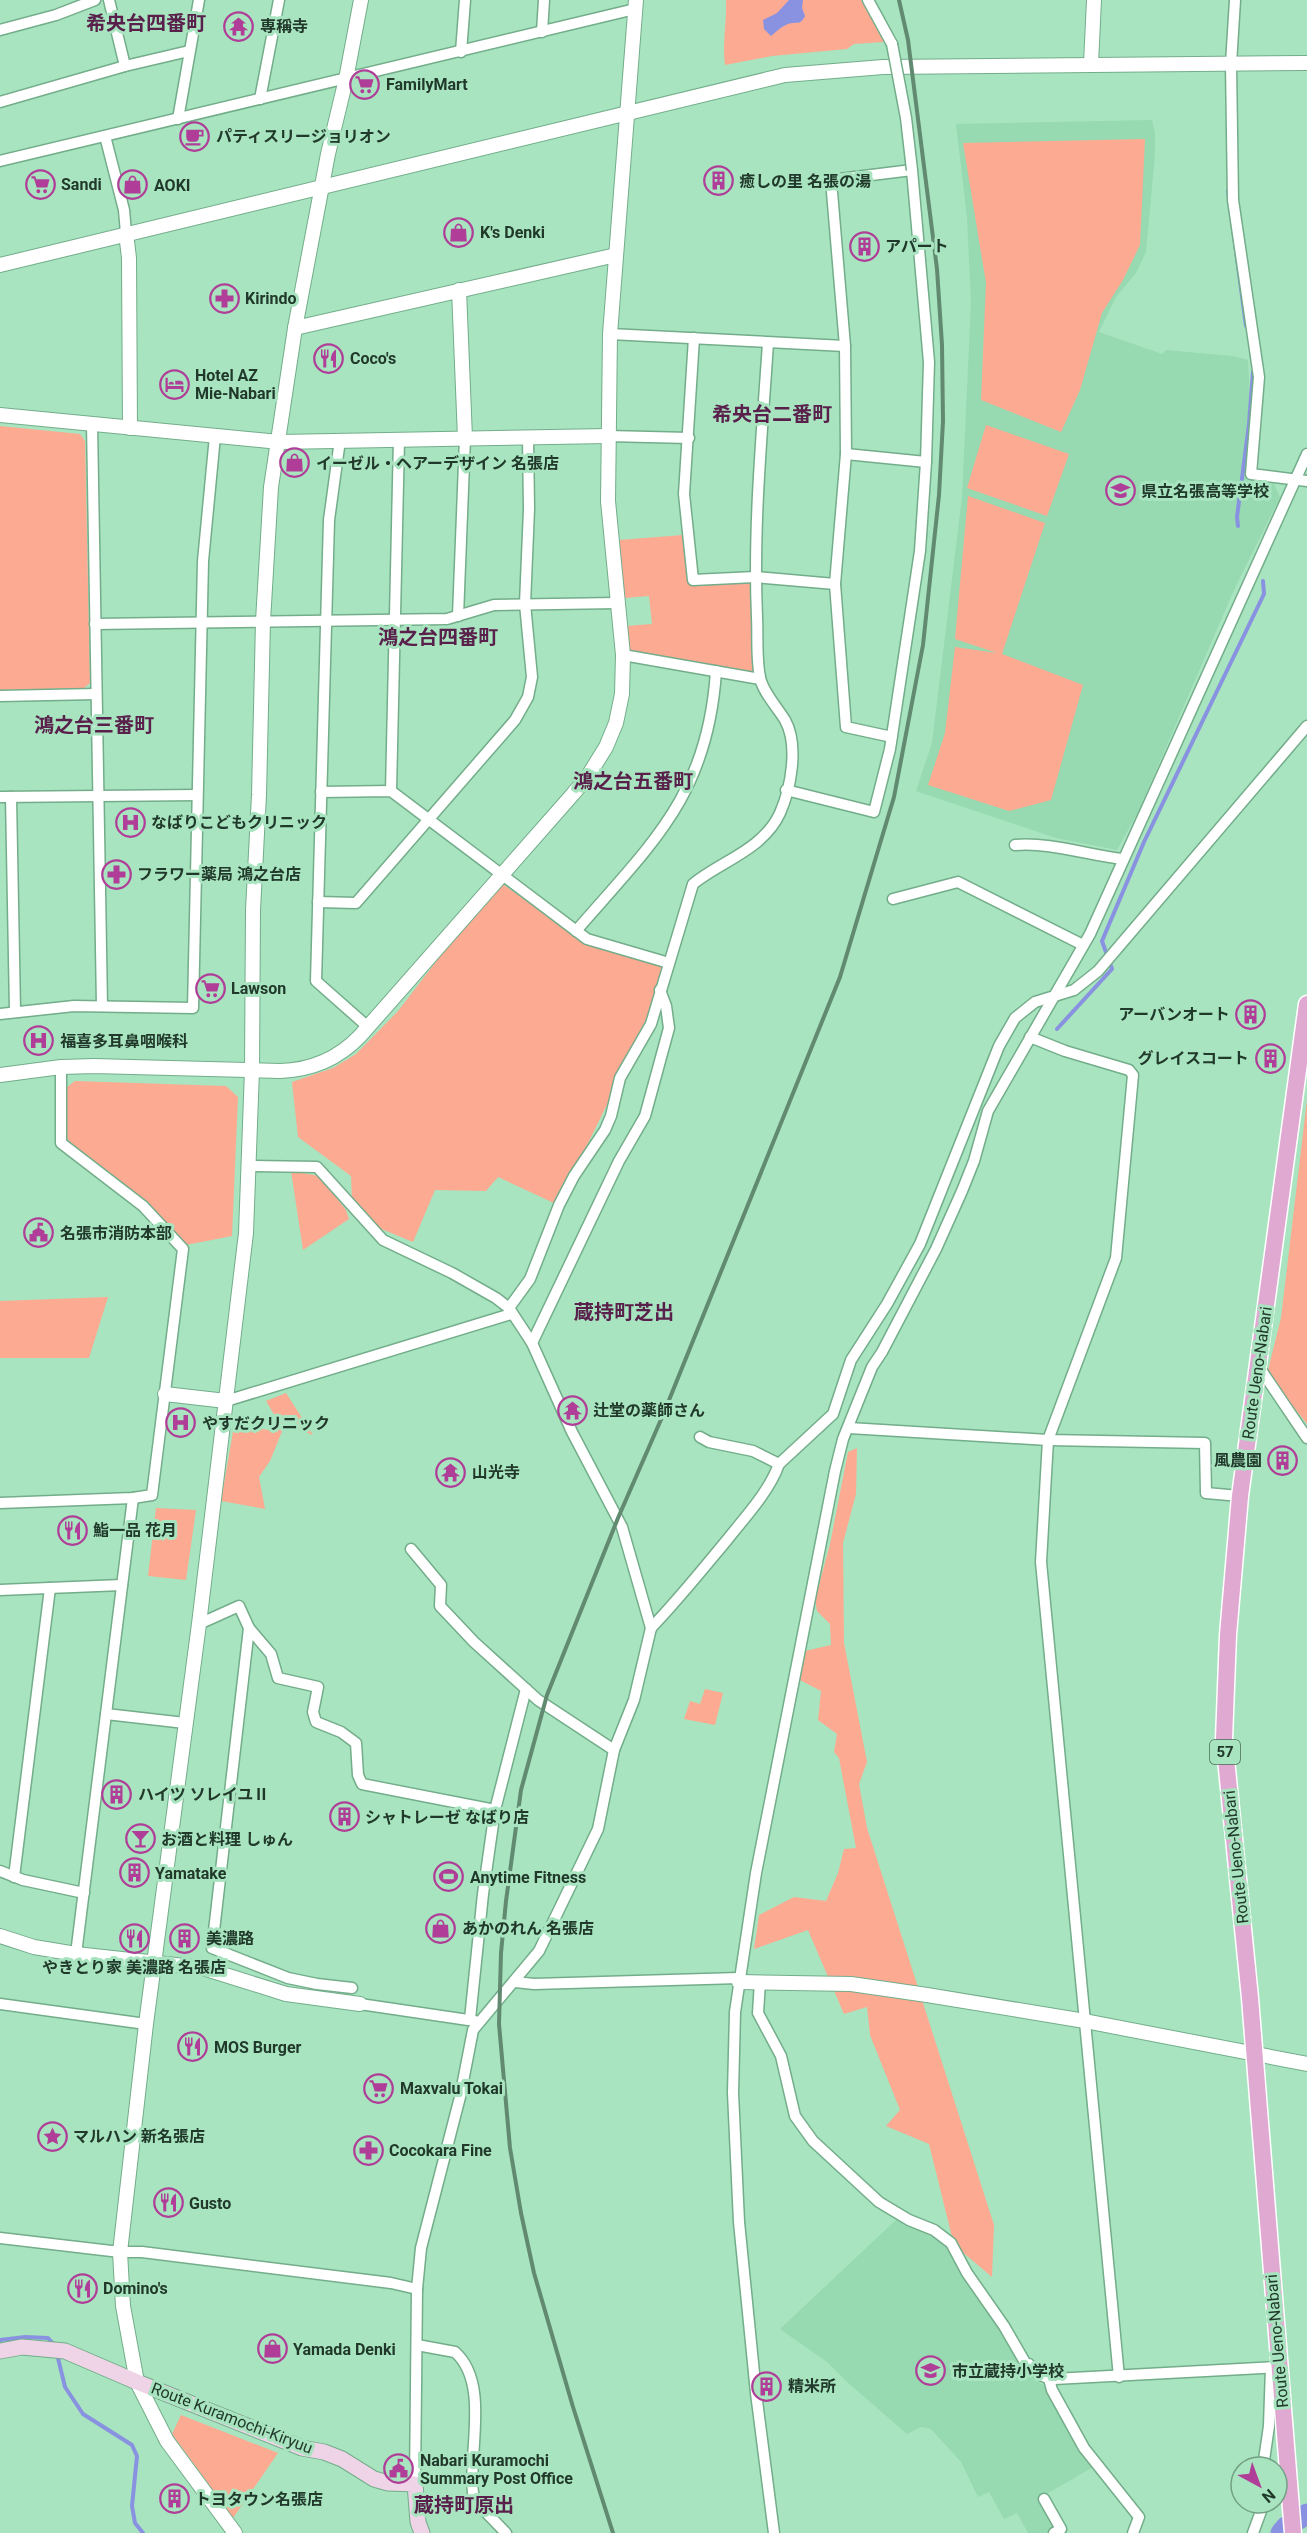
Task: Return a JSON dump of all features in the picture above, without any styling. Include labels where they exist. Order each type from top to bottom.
[{"type":"main road","name":"Route Ueno-Nabari","points":[[1293,2533],[1275,2367],[1254,2054],[1224,1739],[1228,1635],[1240,1496],[1307,1004]]},
{"type":"main road","name":"Route Kuramochi-Kiryuu","points":[[0,2351],[22,2347],[65,2351],[302,2448],[324,2452],[342,2459],[374,2479],[388,2483],[415,2484]]},
{"type":"main road","points":[[415,2484],[418,2522],[422,2533]]},
{"type":"street","points":[[0,30],[56,15],[95,0]]},
{"type":"street","points":[[109,0],[125,66]]},
{"type":"street","points":[[178,119],[199,0]]},
{"type":"street","points":[[260,99],[279,0]]},
{"type":"street","points":[[235,2533],[183,2466],[167,2441],[137,2382],[123,2306],[120,2252],[146,2024],[199,1624],[246,1233],[263,621],[271,487],[295,328],[361,0]]},
{"type":"street","points":[[461,52],[465,0]]},
{"type":"street","points":[[542,32],[544,0]]},
{"type":"street","points":[[786,790],[874,812],[892,737],[920,551],[929,362],[912,170],[906,118],[892,44],[868,0]]},
{"type":"street","points":[[1091,64],[1094,0]]},
{"type":"street","points":[[1235,0],[1231,64],[1233,200],[1259,377],[1251,474],[1307,482]]},
{"type":"street","points":[[0,160],[461,52],[542,32],[635,5],[610,334],[608,436],[609,527],[623,656],[621,707],[606,747],[581,785],[368,1027],[341,1053],[320,1064],[296,1070],[61,1067],[0,1075]]},
{"type":"street","points":[[0,102],[125,66],[189,51]]},
{"type":"street","points":[[0,265],[785,75],[883,67],[1307,63]]},
{"type":"street","points":[[105,136],[124,210],[129,258],[130,428]]},
{"type":"street","points":[[892,737],[846,727],[835,584],[846,454],[845,346],[831,180],[912,170]]},
{"type":"street","points":[[295,328],[616,255]]},
{"type":"street","points":[[458,616],[465,438],[459,290]]},
{"type":"street","points":[[610,334],[768,344],[845,346]]},
{"type":"street","points":[[694,338],[684,494],[693,580],[755,577],[835,584]]},
{"type":"street","points":[[165,1394],[226,1401],[510,1311],[530,1279],[574,1176],[605,1130],[611,1116],[620,1078],[651,1024],[693,884],[709,871],[736,858],[752,846],[780,813],[786,790],[792,762],[791,734],[760,678],[755,577],[768,344]]},
{"type":"street","points":[[0,415],[279,442],[608,436],[689,438]]},
{"type":"street","points":[[92,423],[102,1006]]},
{"type":"street","points":[[0,1014],[47,1007],[193,1008],[204,550],[215,436]]},
{"type":"street","points":[[318,902],[356,903],[515,720],[525,705],[532,667],[525,604],[529,508],[528,438]]},
{"type":"street","points":[[391,791],[399,439]]},
{"type":"street","points":[[339,440],[329,520],[324,620],[316,981],[368,1027]]},
{"type":"street","points":[[846,454],[926,462]]},
{"type":"street","points":[[774,2533],[756,2393],[738,2211],[733,2093],[735,2012],[756,1873],[843,1439],[872,1367],[936,1249],[962,1191],[974,1161],[988,1111],[1083,945],[1307,454]]},
{"type":"street","points":[[95,624],[447,619],[494,604],[617,603]]},
{"type":"street","points":[[623,656],[760,678]]},
{"type":"street","points":[[576,931],[657,837],[684,797],[706,742],[714,704],[716,671]]},
{"type":"street","points":[[0,696],[96,694]]},
{"type":"street","points":[[651,1628],[692,1584],[745,1517],[775,1475],[779,1464],[833,1414],[851,1360],[887,1304],[920,1244],[1006,1031],[1015,1018],[1035,1002],[1084,984],[1109,960],[1307,726]]},
{"type":"street","points":[[321,792],[391,791],[587,939],[669,963]]},
{"type":"street","points":[[15,1011],[5,797],[197,795]]},
{"type":"street","points":[[1015,845],[1036,843],[1089,855],[1123,859]]},
{"type":"street","points":[[893,899],[958,882],[1083,945]]},
{"type":"street","points":[[532,1343],[619,1161],[645,1116],[669,1028],[666,1006],[660,990]]},
{"type":"street","points":[[1030,1037],[1065,1051],[1130,1070],[1133,1075],[1116,1258],[1048,1440],[1041,1562],[1119,2377]]},
{"type":"street","points":[[0,1503],[152,1496],[183,1249],[143,1206],[61,1143],[61,1067]]},
{"type":"street","points":[[249,1166],[317,1167],[383,1240],[452,1273],[496,1298],[510,1311],[532,1343],[572,1432],[622,1527],[651,1628],[634,1700],[614,1750],[597,1829],[544,1942],[514,1982],[474,2020]]},
{"type":"street","points":[[1257,1364],[1307,1438]]},
{"type":"street","points":[[849,1428],[1048,1440],[1205,1443],[1206,1493],[1240,1496]]},
{"type":"street","points":[[700,1437],[753,1451],[779,1464]]},
{"type":"street","points":[[76,1954],[133,1498]]},
{"type":"street","points":[[411,1549],[441,1585],[440,1606],[474,1642],[526,1689],[560,1715],[614,1750]]},
{"type":"street","points":[[0,1590],[122,1586]]},
{"type":"street","points":[[14,1876],[50,1588]]},
{"type":"street","points":[[199,1624],[239,1606],[249,1628],[271,1654],[278,1678],[318,1687],[313,1712],[316,1722],[341,1732],[356,1743],[358,1775],[362,1784],[495,1810]]},
{"type":"street","points":[[249,1628],[212,1948],[288,1978],[352,1988]]},
{"type":"street","points":[[415,2484],[417,2289],[421,2248],[460,2097],[473,2030],[483,1894],[495,1810],[526,1689]]},
{"type":"street","points":[[106,1714],[185,1723]]},
{"type":"street","points":[[0,1871],[45,1886],[84,1893]]},
{"type":"street","points":[[0,1936],[34,1947],[155,1962],[227,1974],[286,1994],[474,2020]]},
{"type":"street","points":[[514,1982],[534,1984],[739,1980],[851,1984],[1085,2021],[1307,2064]]},
{"type":"street","points":[[760,1982],[758,2013],[781,2056],[795,2116],[813,2141],[879,2202],[946,2238],[1026,2364],[1049,2379],[1275,2367],[1265,2455]]},
{"type":"street","points":[[0,2004],[146,2024]]},
{"type":"street","points":[[0,2238],[120,2252],[142,2252],[391,2283],[417,2289]]},
{"type":"street","points":[[417,2345],[455,2352],[464,2366],[474,2393],[473,2493],[477,2503],[506,2533]]},
{"type":"street","points":[[1049,2379],[1052,2390],[1084,2448],[1139,2517],[1133,2533]]},
{"type":"street","points":[[1044,2499],[1061,2529],[1054,2533]]},
{"type":"street","points":[[1253,2533],[1260,2515]]},
{"type":"shaded area","points":[[726,0],[861,0],[884,42],[854,44],[847,49],[772,56],[725,65]]},
{"type":"shaded area","name":"県立名張高等学校","points":[[1152,120],[1155,154],[1146,252],[1136,273],[1116,297],[1099,332],[1162,354],[1166,350],[1232,356],[1248,360],[1251,422],[1246,478],[1274,484],[1280,497],[1234,590],[1138,812],[1117,850],[1056,838],[916,791],[932,743],[962,497],[971,303],[967,217],[956,124]]},
{"type":"shaded area","points":[[1145,139],[1140,245],[1123,280],[1102,313],[1080,390],[1061,432],[981,400],[986,283],[963,143]]},
{"type":"shaded area","points":[[986,425],[1069,454],[1047,516],[967,488]]},
{"type":"shaded area","points":[[0,426],[80,434],[85,441],[90,683],[84,688],[0,690]]},
{"type":"shaded area","points":[[968,496],[1045,523],[1002,654],[1083,685],[1051,800],[1009,811],[928,785],[945,733],[955,647],[997,653],[955,639]]},
{"type":"shaded area","points":[[683,535],[690,581],[753,581],[753,672],[628,652],[626,626],[652,624],[649,596],[625,598],[619,540]]},
{"type":"shaded area","points":[[501,883],[587,943],[668,967],[615,1087],[556,1204],[498,1177],[486,1191],[435,1190],[413,1242],[379,1228],[352,1200],[351,1176],[298,1137],[292,1082],[333,1068],[356,1054],[398,1011],[458,933]]},
{"type":"shaded area","points":[[75,1081],[226,1086],[238,1097],[232,1236],[186,1245],[147,1203],[71,1145],[66,1136],[67,1087]]},
{"type":"shaded area","points":[[1307,1100],[1307,1424],[1267,1374],[1281,1318]]},
{"type":"shaded area","points":[[291,1171],[319,1176],[346,1210],[349,1219],[303,1250]]},
{"type":"shaded area","points":[[108,1297],[89,1358],[0,1358],[0,1301]]},
{"type":"shaded area","points":[[286,1393],[313,1435],[285,1424],[270,1461],[259,1477],[265,1509],[221,1501],[234,1426],[269,1430],[275,1416],[266,1401]]},
{"type":"shaded area","points":[[857,1448],[856,1494],[843,1543],[844,1643],[867,1762],[859,1784],[867,1828],[994,2225],[992,2277],[954,2245],[929,2144],[886,2126],[900,2110],[870,2035],[867,2007],[844,2014],[808,1930],[754,1949],[759,1915],[794,1897],[826,1901],[838,1873],[844,1849],[856,1848],[839,1758],[834,1752],[837,1734],[818,1720],[821,1691],[798,1679],[805,1651],[831,1645],[830,1624],[817,1611],[815,1600],[830,1544],[848,1452]]},
{"type":"shaded area","points":[[156,1508],[196,1510],[186,1580],[148,1576]]},
{"type":"shaded area","points":[[705,1689],[723,1693],[715,1725],[684,1719],[690,1701],[700,1704]]},
{"type":"shaded area","name":"市立蔵持小学校","points":[[897,2219],[945,2243],[1023,2366],[1031,2376],[1047,2388],[1093,2467],[1038,2499],[1055,2529],[1047,2533],[1028,2533],[1017,2513],[1004,2519],[989,2492],[978,2497],[961,2462],[931,2429],[921,2427],[907,2434],[827,2362],[780,2329]]},
{"type":"shaded area","points":[[181,2415],[278,2453],[233,2518],[172,2434]]},
{"type":"water","points":[[789,0],[803,0],[802,8],[805,16],[800,22],[786,25],[771,36],[764,29],[763,20],[777,13]]},
{"type":"waterway","points":[[1228,191],[1246,326]]},
{"type":"waterway","points":[[1238,526],[1237,517],[1253,372]]},
{"type":"waterway","points":[[1057,1029],[1112,969],[1102,941],[1144,842],[1264,594],[1263,581]]},
{"type":"waterway","points":[[0,2340],[25,2337],[48,2338],[55,2346]]},
{"type":"waterway","points":[[57,2354],[65,2387],[83,2414],[132,2445],[137,2456],[132,2506],[135,2523],[143,2533]]},
{"type":"waterway","points":[[1281,2533],[1286,2527],[1307,2514]]},
{"type":"railway","points":[[613,2533],[534,2273],[521,2213],[510,2148],[499,2024],[501,1953],[506,1901],[521,1790],[547,1695],[840,977],[894,797],[923,645],[939,495],[943,421],[942,345],[937,269],[908,40],[899,0]]},
{"type":"place","name":"専稱寺","points":[[239,26]]},
{"type":"place","name":"FamilyMart","points":[[365,84]]},
{"type":"place","name":"パティスリージョリオン","points":[[195,136]]},
{"type":"place","name":"癒しの里 名張の湯","points":[[718,181]]},
{"type":"place","name":"Sandi","points":[[40,184]]},
{"type":"place","name":"AOKI","points":[[133,185]]},
{"type":"place","name":"K's Denki","points":[[459,232]]},
{"type":"place","name":"アパート","points":[[864,246]]},
{"type":"place","name":"Kirindo","points":[[224,298]]},
{"type":"place","name":"Coco's","points":[[329,358]]},
{"type":"place","name":"Hotel AZ Mie-Nabari","points":[[174,384]]},
{"type":"place","name":"イーゼル・ヘアーデザイン 名張店","points":[[295,463]]},
{"type":"place","name":"県立名張高等学校","points":[[1120,491]]},
{"type":"place","name":"なばりこどもクリニック","points":[[130,822]]},
{"type":"place","name":"フラワー薬局 鴻之台店","points":[[116,874]]},
{"type":"place","name":"Lawson","points":[[210,988]]},
{"type":"place","name":"アーバンオート","points":[[1251,1014]]},
{"type":"place","name":"福喜多耳鼻咽喉科","points":[[39,1041]]},
{"type":"place","name":"グレイスコート","points":[[1270,1058]]},
{"type":"place","name":"名張市消防本部","points":[[39,1233]]},
{"type":"place","name":"辻堂の薬師さん","points":[[572,1410]]},
{"type":"place","name":"やすだクリニック","points":[[181,1423]]},
{"type":"place","name":"風農園","points":[[1283,1460]]},
{"type":"place","name":"山光寺","points":[[451,1472]]},
{"type":"place","name":"鮨一品 花月","points":[[72,1530]]},
{"type":"place","name":"ハイツ ソレイユⅡ","points":[[117,1794]]},
{"type":"place","name":"シャトレーゼ なばり店","points":[[344,1817]]},
{"type":"place","name":"お酒と料理 しゅん","points":[[140,1839]]},
{"type":"place","name":"Yamatake","points":[[134,1873]]},
{"type":"place","name":"Anytime Fitness","points":[[449,1877]]},
{"type":"place","name":"あかのれん 名張店","points":[[441,1928]]},
{"type":"place","name":"美濃路","points":[[185,1938]]},
{"type":"place","name":"やきとり家 美濃路 名張店","points":[[134,1939]]},
{"type":"place","name":"MOS Burger","points":[[193,2047]]},
{"type":"place","name":"Maxvalu Tokai","points":[[379,2088]]},
{"type":"place","name":"マルハン 新名張店","points":[[52,2136]]},
{"type":"place","name":"Cocokara Fine","points":[[368,2150]]},
{"type":"place","name":"Gusto","points":[[168,2203]]},
{"type":"place","name":"Domino's","points":[[82,2288]]},
{"type":"place","name":"Yamada Denki","points":[[272,2349]]},
{"type":"place","name":"市立蔵持小学校","points":[[931,2371]]},
{"type":"place","name":"精米所","points":[[767,2386]]},
{"type":"place","name":"Nabari Kuramochi Summary Post Office","points":[[399,2469]]},
{"type":"place","name":"トヨタウン名張店","points":[[174,2499]]},
{"type":"district","name":"希央台四番町","points":[[146,23]]},
{"type":"district","name":"希央台二番町","points":[[772,414]]},
{"type":"district","name":"鴻之台四番町","points":[[438,637]]},
{"type":"district","name":"鴻之台三番町","points":[[94,725]]},
{"type":"district","name":"鴻之台五番町","points":[[633,781]]},
{"type":"district","name":"蔵持町芝出","points":[[624,1312]]},
{"type":"district","name":"蔵持町原出","points":[[464,2505]]}]
